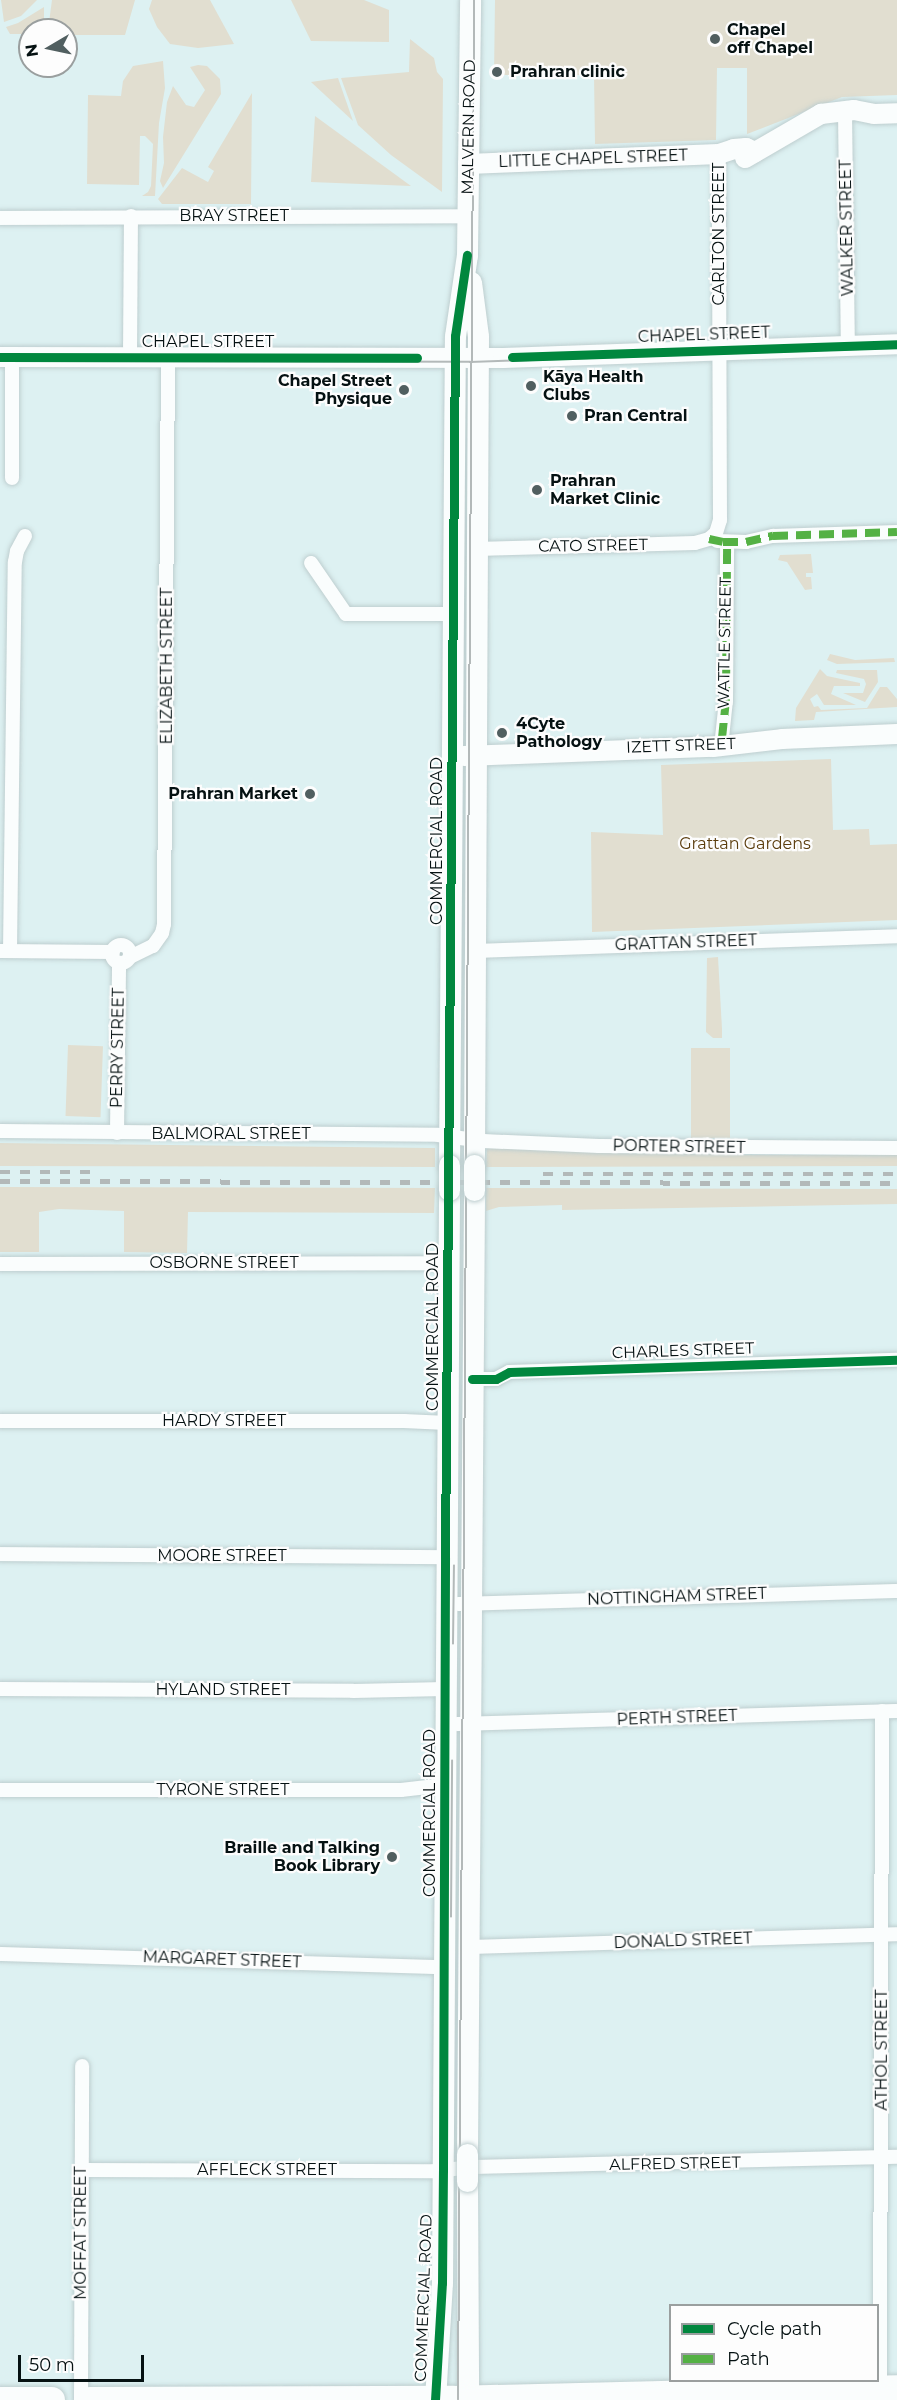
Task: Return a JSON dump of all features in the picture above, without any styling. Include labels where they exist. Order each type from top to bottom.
[{"type":"highway","points":[[90,2400],[468,2399],[889,2388]]},
{"type":"highway","points":[[0,2400],[52,2400]]},
{"type":"main road","name":"MALVERN ROAD","points":[[467,255],[470,0]]},
{"type":"main road","name":"COMMERCIAL ROAD","points":[[435,2399],[442,2283],[458,2168],[469,1947],[464,1604],[472,1379],[474,1164],[462,1138],[454,614],[455,336],[467,255]]},
{"type":"main road","name":"COMMERCIAL ROAD","points":[[467,255],[478,336],[476,549],[470,756],[475,951],[462,1138],[449,1165],[444,1966],[458,2168],[468,2399]]},
{"type":"street","name":"LITTLE CHAPEL STREET","points":[[468,164],[719,154],[734,159],[746,158],[821,114],[845,116],[862,110],[874,114],[897,113]]},
{"type":"street","name":"WALKER STREET","points":[[845,116],[848,346]]},
{"type":"street","name":"CARLTON STREET","points":[[719,154],[719,350]]},
{"type":"street","points":[[130,357],[131,216]]},
{"type":"street","name":"BRAY STREET","points":[[0,218],[468,216]]},
{"type":"street","name":"CHAPEL STREET","points":[[6,357],[478,358],[897,344]]},
{"type":"street","points":[[711,537],[720,520],[719,350]]},
{"type":"street","points":[[6,357],[12,478]]},
{"type":"street","name":"ELIZABETH STREET","points":[[121,957],[153,946],[162,933],[164,924],[168,357]]},
{"type":"street","name":"CATO STREET","points":[[476,549],[695,543],[711,537],[723,542],[746,542],[773,536],[897,532]]},
{"type":"street","points":[[26,536],[17,551],[15,562],[5,951],[121,957]]},
{"type":"street","name":"WATTLE STREET","points":[[722,738],[726,702],[727,547]]},
{"type":"street","points":[[311,563],[346,614],[454,614]]},
{"type":"street","name":"IZETT STREET","points":[[470,756],[713,747],[782,739],[897,734]]},
{"type":"street","name":"GRATTAN STREET","points":[[475,951],[897,936]]},
{"type":"street","name":"PERRY STREET","points":[[117,1133],[121,957]]},
{"type":"street","name":"BALMORAL STREET","points":[[0,1131],[462,1138]]},
{"type":"street","name":"PORTER STREET","points":[[462,1138],[611,1146],[897,1148]]},
{"type":"street","name":"OSBORNE STREET","points":[[0,1264],[448,1263]]},
{"type":"street","name":"CHARLES STREET","points":[[472,1379],[496,1379],[509,1372],[897,1360]]},
{"type":"street","name":"HARDY STREET","points":[[0,1421],[404,1421],[447,1423]]},
{"type":"street","name":"MOORE STREET","points":[[0,1554],[445,1557]]},
{"type":"street","name":"NOTTINGHAM STREET","points":[[464,1604],[897,1591]]},
{"type":"street","name":"HYLAND STREET","points":[[0,1689],[393,1691],[445,1689]]},
{"type":"street","name":"ATHOL STREET","points":[[882,1711],[881,2158],[889,2388]]},
{"type":"street","name":"PERTH STREET","points":[[464,1724],[897,1711]]},
{"type":"street","name":"TYRONE STREET","points":[[0,1790],[401,1790],[445,1785]]},
{"type":"street","name":"DONALD STREET","points":[[469,1947],[897,1934]]},
{"type":"street","name":"MARGARET STREET","points":[[0,1953],[444,1966]]},
{"type":"street","name":"MOFFAT STREET","points":[[81,2066],[81,2400]]},
{"type":"street","name":"ALFRED STREET","points":[[458,2168],[897,2157]]},
{"type":"street","name":"AFFLECK STREET","points":[[81,2170],[458,2168]]},
{"type":"green space","points":[[1,0],[37,0],[21,16],[4,22]]},
{"type":"green space","points":[[52,0],[135,0],[125,35],[78,35],[78,18],[50,18]]},
{"type":"green space","points":[[152,0],[210,0],[234,44],[198,48],[170,44],[157,27],[149,9]]},
{"type":"green space","points":[[291,0],[364,0],[389,10],[389,42],[311,41]]},
{"type":"green space","points":[[495,0],[897,0],[897,95],[842,97],[747,134],[747,68],[717,68],[716,140],[595,144],[594,75],[494,75]]},
{"type":"green space","points":[[44,7],[44,18],[26,18]]},
{"type":"green space","points":[[18,23],[18,34],[10,34],[6,27]]},
{"type":"green space","points":[[410,39],[434,58],[437,72],[443,79],[442,192],[391,155],[358,125],[341,78],[409,72]]},
{"type":"green space","points":[[163,61],[165,88],[159,123],[155,196],[142,196],[151,186],[153,144],[145,136],[140,136],[139,185],[87,184],[88,95],[121,96],[123,81],[133,66]]},
{"type":"green space","points":[[207,66],[220,79],[221,94],[163,188],[160,181],[164,163],[163,137],[167,102],[173,86],[186,105],[194,107],[205,90],[190,67]]},
{"type":"green space","points":[[338,78],[353,121],[311,82]]},
{"type":"green space","points":[[252,93],[251,204],[162,204],[158,199],[182,168],[208,182],[214,171],[208,167]]},
{"type":"green space","points":[[315,116],[411,186],[311,182]]},
{"type":"green space","points":[[811,554],[813,573],[806,573],[806,577],[811,577],[812,589],[805,590],[787,562],[778,560],[780,555]]},
{"type":"green space","points":[[830,654],[855,660],[894,658],[895,662],[837,664],[827,660]]},
{"type":"green space","points":[[820,669],[827,676],[860,683],[860,686],[834,686],[831,694],[856,705],[824,705],[817,694],[810,699],[814,707],[818,706],[821,710],[867,708],[880,687],[887,687],[897,699],[897,707],[816,712],[814,720],[795,721],[796,708]]},
{"type":"green space","points":[[837,670],[877,670],[878,682],[865,702],[843,693],[863,693],[866,684],[864,679],[836,673]]},
{"type":"green space","name":"Grattan Gardens","points":[[831,759],[833,830],[869,829],[870,845],[897,844],[897,920],[592,932],[591,832],[663,835],[661,765]]},
{"type":"green space","points":[[718,957],[722,1038],[713,1038],[706,1032],[707,958]]},
{"type":"green space","points":[[68,1045],[103,1046],[101,1117],[66,1116]]},
{"type":"green space","points":[[691,1048],[730,1048],[730,1138],[691,1138]]},
{"type":"green space","points":[[0,1143],[435,1148],[435,1167],[0,1166]]},
{"type":"green space","points":[[487,1148],[753,1155],[897,1155],[897,1166],[486,1167]]},
{"type":"green space","points":[[0,1187],[435,1188],[434,1213],[188,1212],[187,1253],[124,1252],[124,1211],[59,1209],[39,1212],[39,1252],[0,1252]]},
{"type":"green space","points":[[486,1188],[897,1189],[897,1204],[562,1210],[562,1205],[499,1207],[486,1211]]},
{"type":"tram line","points":[[458,2400],[474,0]]},
{"type":"tram line","points":[[0,361],[470,362],[897,348]]},
{"type":"tram line","points":[[453,1644],[454,1566]]},
{"type":"tram line","points":[[451,1917],[452,1761]]},
{"type":"railway","points":[[0,1172],[96,1172]]},
{"type":"railway","points":[[543,1174],[897,1174]]},
{"type":"railway","points":[[0,1181],[897,1183]]},
{"type":"marked path","points":[[709,539],[723,542],[746,542],[773,536],[897,532]]},
{"type":"marked path","points":[[722,738],[726,702],[727,547]]},
{"type":"cycle path","points":[[435,2400],[442,2283],[445,1557],[455,336],[467,255]]},
{"type":"cycle path","points":[[512,357],[897,344]]},
{"type":"cycle path","points":[[0,357],[417,358]]},
{"type":"cycle path","points":[[472,1379],[496,1379],[509,1372],[897,1360]]},
{"type":"place","name":"Chapel off Chapel","points":[[715,39]]},
{"type":"place","name":"Prahran clinic","points":[[497,72]]},
{"type":"place","name":"Kāya Health Clubs","points":[[531,386]]},
{"type":"place","name":"Chapel Street Physique","points":[[404,390]]},
{"type":"place","name":"Pran Central","points":[[572,416]]},
{"type":"place","name":"Prahran Market Clinic","points":[[537,490]]},
{"type":"place","name":"4Cyte Pathology","points":[[502,733]]},
{"type":"place","name":"Prahran Market","points":[[310,794]]},
{"type":"place","name":"Braille and Talking Book Library","points":[[392,1857]]}]
